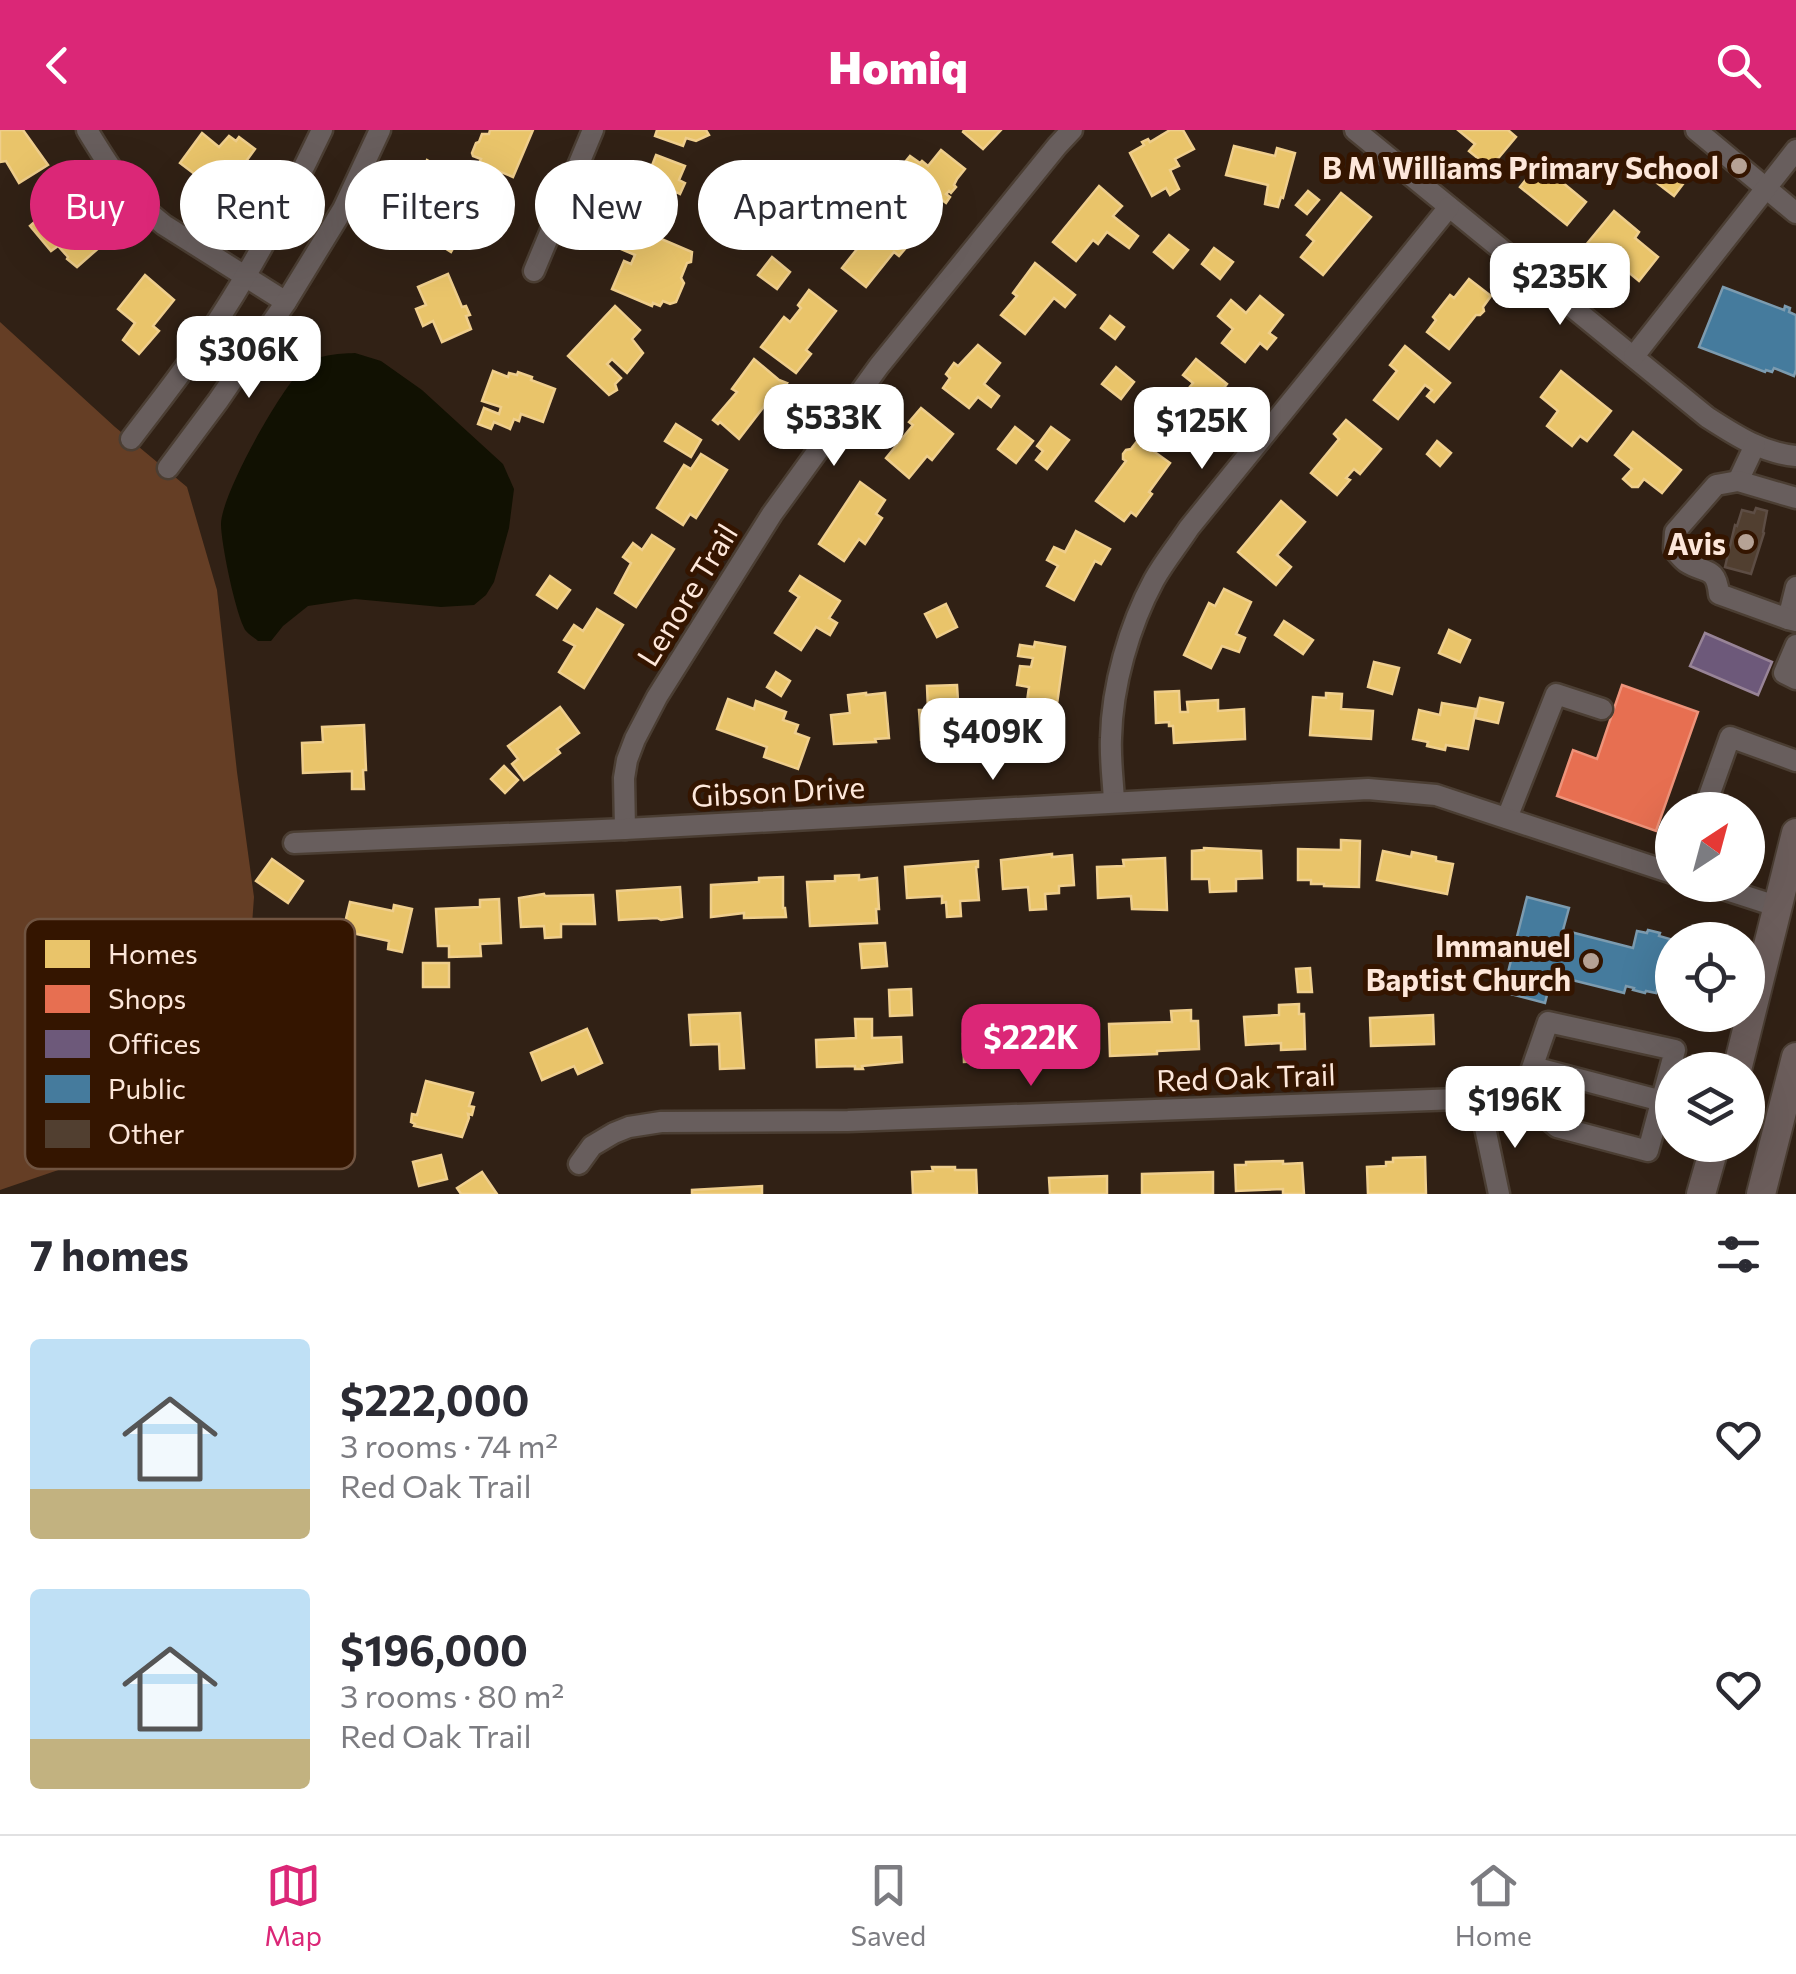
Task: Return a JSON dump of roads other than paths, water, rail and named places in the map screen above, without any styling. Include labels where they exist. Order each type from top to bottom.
[{"type":"main road","points":[[1742,1052],[1796,833]]},
{"type":"main road","points":[[1761,1194],[1791,1100],[1796,1057]]},
{"type":"main road","points":[[1700,1194],[1710,1162]]},
{"type":"street","points":[[87,130],[130,196],[147,212],[286,302]]},
{"type":"street","points":[[131,439],[189,363],[245,276],[322,130]]},
{"type":"street","points":[[168,468],[286,302],[343,209],[380,130]]},
{"type":"street","points":[[534,271],[592,130]]},
{"type":"street","name":"Lenore Trail","points":[[625,829],[624,778],[635,739],[657,697],[772,514],[879,366],[1072,130]]},
{"type":"street","points":[[1355,130],[1707,417],[1755,445],[1796,456]]},
{"type":"street","points":[[1696,130],[1796,213]]},
{"type":"street","points":[[1724,153],[1729,130]]},
{"type":"street","points":[[1634,356],[1796,150]]},
{"type":"street","points":[[1114,801],[1111,738],[1116,699],[1132,632],[1154,581],[1201,513],[1449,207]]},
{"type":"street","points":[[1738,481],[1755,445]]},
{"type":"street","points":[[1796,498],[1738,481],[1716,485],[1675,532],[1674,549],[1684,561],[1709,571],[1718,580],[1719,594],[1792,620],[1796,586]]},
{"type":"street","points":[[1796,645],[1784,673],[1796,679]]},
{"type":"street","points":[[1507,818],[1556,694],[1602,709]]},
{"type":"street","points":[[1710,792],[1730,737],[1796,761]]},
{"type":"street","name":"Gibson Drive","points":[[294,843],[1368,789],[1436,795],[1655,866]]},
{"type":"street","points":[[1764,902],[1779,907]]},
{"type":"street","points":[[1655,1126],[1648,1150],[1558,1126],[1522,1097],[1548,1022],[1674,1052]]},
{"type":"street","points":[[1533,1067],[1655,1099]]},
{"type":"street","name":"Red Oak Trail","points":[[579,1164],[592,1146],[614,1134],[629,1127],[661,1122],[848,1121],[1459,1100],[1477,1106],[1522,1097]]},
{"type":"street","points":[[1477,1106],[1499,1194]]},
{"type":"place","name":"B M Williams Primary School","points":[[1739,166]]},
{"type":"place","name":"Avis","points":[[1746,542]]},
{"type":"place","name":"Immanuel Baptist Church","points":[[1591,961]]}]
